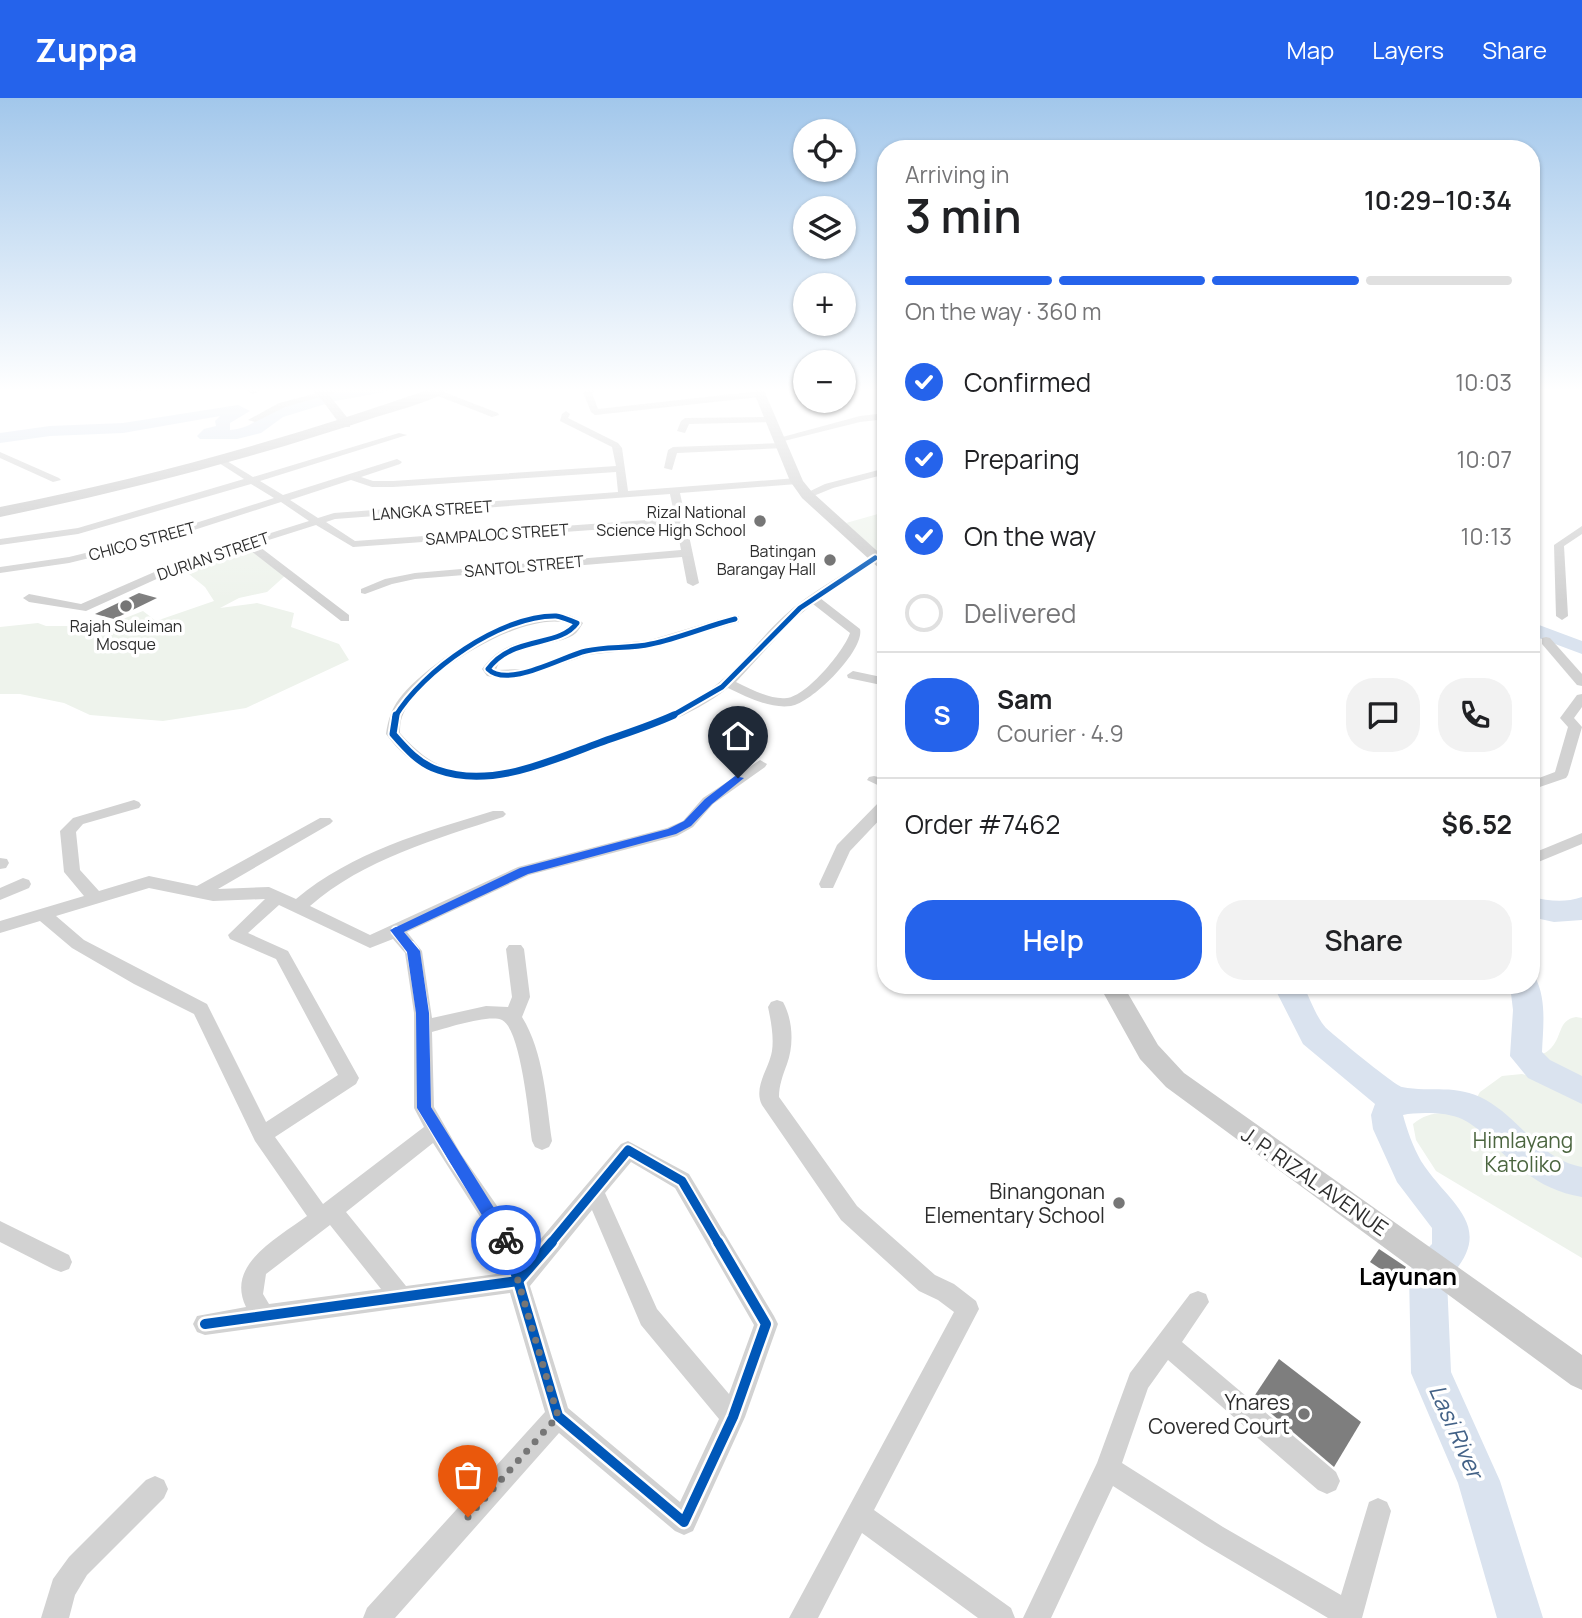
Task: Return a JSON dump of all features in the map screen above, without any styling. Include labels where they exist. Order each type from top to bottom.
[{"type":"main road","points":[[0,512],[101,492],[229,459]]},
{"type":"main road","points":[[787,459],[807,495],[877,559]]},
{"type":"main road","name":"J. P. RIZAL AVENUE","points":[[1116,994],[1149,1052],[1175,1080],[1582,1374]]},
{"type":"street","points":[[9,459],[56,480]]},
{"type":"street","points":[[0,542],[78,531],[318,459]]},
{"type":"street","points":[[619,459],[623,495]]},
{"type":"street","points":[[669,468],[671,459]]},
{"type":"street","points":[[222,461],[319,522]]},
{"type":"street","name":"CHICO STREET","points":[[0,570],[69,560],[136,545],[397,461]]},
{"type":"street","points":[[353,477],[372,484],[393,484],[620,469]]},
{"type":"street","points":[[807,495],[829,486],[877,473]]},
{"type":"street","name":"LANGKA STREET","points":[[319,522],[334,516],[797,481]]},
{"type":"street","points":[[675,492],[693,583]]},
{"type":"street","name":"SAMPALOC STREET","points":[[319,522],[353,544],[681,521]]},
{"type":"street","name":"DURIAN STREET","points":[[29,598],[82,608],[178,565],[319,522]]},
{"type":"street","points":[[1562,616],[1559,545],[1582,529]]},
{"type":"street","points":[[249,544],[345,618]]},
{"type":"street","name":"SANTOL STREET","points":[[365,591],[389,581],[415,576],[687,553]]},
{"type":"street","points":[[735,619],[652,644],[586,651],[526,672],[510,675],[492,673],[488,668],[493,660],[503,653],[563,635],[577,624],[570,618],[559,617],[519,624],[483,638],[458,653],[408,698],[395,717],[393,734],[419,759],[440,772],[480,777],[517,773],[644,727],[707,697],[727,683],[800,607],[877,567]]},
{"type":"street","points":[[727,683],[771,700],[791,702],[832,670],[853,642],[856,632],[814,599]]},
{"type":"street","points":[[1546,641],[1582,682]]},
{"type":"street","points":[[853,676],[877,680]]},
{"type":"street","points":[[1540,783],[1561,775],[1578,730],[1567,718],[1582,698]]},
{"type":"street","points":[[0,927],[149,882],[213,895],[269,893],[370,943],[524,871],[672,832],[688,824],[708,801],[760,764]]},
{"type":"street","points":[[96,898],[72,872],[68,831],[78,821],[134,805]]},
{"type":"street","points":[[827,884],[843,849],[877,813]]},
{"type":"street","points":[[297,908],[319,889],[400,845],[498,814]]},
{"type":"street","points":[[200,892],[325,821]]},
{"type":"street","points":[[1540,856],[1582,838]]},
{"type":"street","points":[[0,894],[23,884]]},
{"type":"street","points":[[262,1135],[349,1078],[282,955],[236,935],[276,898]]},
{"type":"street","points":[[42,914],[78,944],[201,1009],[262,1135],[326,1214],[401,1297]]},
{"type":"street","points":[[205,1324],[520,1281],[628,1150],[682,1181],[766,1324],[733,1417],[684,1522],[558,1416],[520,1281],[503,1233],[424,1108],[423,1027],[413,951],[396,930]]},
{"type":"street","points":[[513,1016],[520,996],[515,949]]},
{"type":"street","points":[[777,1007],[782,1028],[780,1056],[768,1087],[769,1099],[849,1213],[927,1283],[946,1292],[968,1309],[803,1618]]},
{"type":"street","points":[[423,1027],[491,1013],[504,1012],[513,1016],[522,1032],[530,1066],[542,1141]]},
{"type":"street","points":[[263,1317],[252,1295],[256,1269],[436,1129]]},
{"type":"street","points":[[594,1191],[649,1317],[733,1417]]},
{"type":"street","points":[[0,1231],[61,1262]]},
{"type":"street","points":[[1037,1618],[1108,1468],[1138,1381],[1198,1302]]},
{"type":"street","points":[[1167,1344],[1327,1481]]},
{"type":"street","points":[[377,1618],[558,1416]]},
{"type":"street","points":[[1108,1468],[1349,1617],[1378,1511]]},
{"type":"street","points":[[55,1618],[63,1589],[78,1566],[155,1489]]},
{"type":"street","points":[[859,1515],[1001,1618]]},
{"type":"green space","points":[[877,514],[877,552],[846,523]]},
{"type":"green space","points":[[253,551],[287,574],[267,592],[239,598],[220,608],[257,603],[294,613],[291,627],[339,644],[349,660],[246,708],[163,721],[90,715],[64,703],[20,694],[0,694],[0,627],[38,623],[46,626],[105,626],[143,611],[156,621],[214,601],[205,587],[179,566]]},
{"type":"green space","name":"Himlayang Katoliko","points":[[1576,1017],[1582,1018],[1582,1258],[1436,1171],[1416,1140],[1413,1124],[1435,1114],[1473,1119],[1473,1104],[1480,1092],[1502,1076],[1522,1074],[1559,1084],[1560,1074],[1535,1059],[1553,1045],[1566,1022]]},
{"type":"building","name":"Rajah Suleiman Mosque","points":[[139,593],[157,598],[114,619],[95,614]]},
{"type":"building","points":[[1379,1249],[1406,1267],[1397,1280],[1370,1262]]},
{"type":"building","name":"Ynares Covered Court","points":[[1279,1359],[1361,1422],[1334,1467],[1253,1398]]},
{"type":"waterway","name":"Lasi River","points":[[1540,632],[1582,648]]},
{"type":"waterway","name":"Lasi River","points":[[1540,909],[1554,912],[1578,911],[1582,907]]},
{"type":"waterway","name":"Lasi River","points":[[1293,994],[1314,1035],[1393,1100]]},
{"type":"waterway","points":[[1526,994],[1526,1056],[1539,1069],[1582,1091]]},
{"type":"waterway","name":"Lasi River","points":[[1393,1100],[1444,1102],[1473,1109],[1500,1129],[1537,1164],[1565,1179],[1582,1182]]},
{"type":"waterway","name":"Lasi River","points":[[1393,1100],[1387,1115],[1390,1129],[1409,1171],[1450,1223],[1450,1251],[1428,1273],[1431,1373],[1479,1481],[1520,1618]]},
{"type":"cycle path","points":[[735,619],[651,644],[574,654],[528,672],[504,675],[492,673],[488,669],[502,654],[522,645],[563,635],[577,623],[559,616],[535,619],[507,628],[477,643],[424,681],[405,700],[395,717],[393,734],[414,757],[437,770],[462,776],[489,776],[544,763],[640,729],[682,711],[722,687],[800,608],[875,558]]},
{"type":"cycle path","points":[[205,1324],[520,1281],[628,1150],[682,1181],[766,1324],[733,1417],[684,1522],[558,1416],[503,1233],[454,1160],[424,1108],[423,1013],[413,951],[396,931]]},
{"type":"way so far","points":[[468,1517],[558,1416],[506,1240]]},
{"type":"place","name":"Rizal National Science High School","points":[[760,521]]},
{"type":"place","name":"Batingan Barangay Hall","points":[[830,560]]},
{"type":"place","name":"Rajah Suleiman Mosque","points":[[126,606]]},
{"type":"place","name":"Binangonan Elementary School","points":[[1119,1203]]},
{"type":"place","name":"Ynares Covered Court","points":[[1304,1414]]},
{"type":"district","name":"Layunan","points":[[1408,1275]]},
{"type":"route","points":[[506,1240],[424,1108],[423,1013],[413,951],[396,930],[524,871],[672,832],[688,824],[708,801],[738,778]]}]
